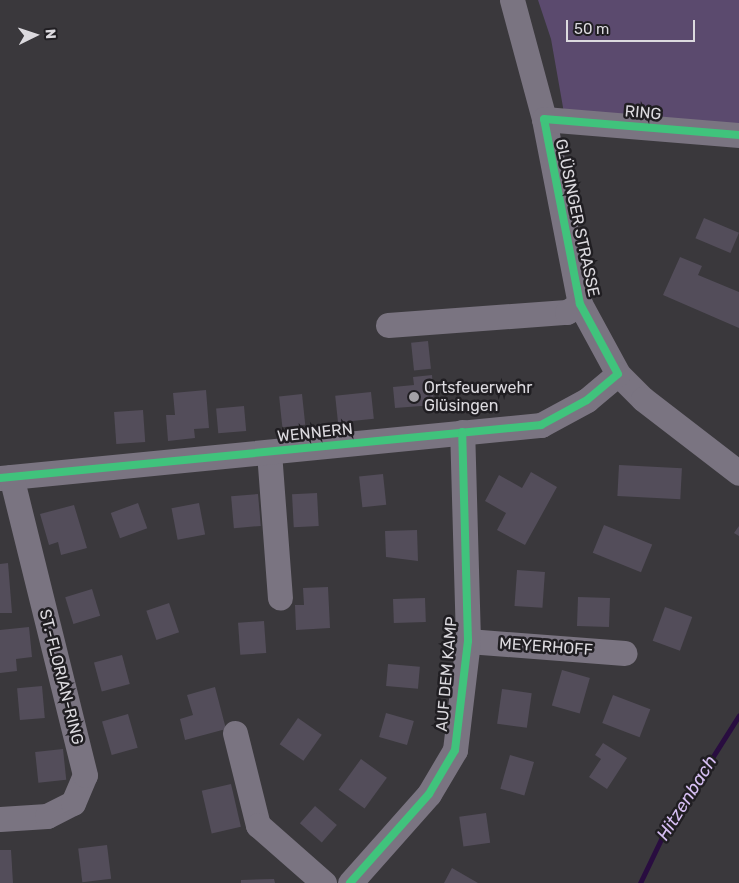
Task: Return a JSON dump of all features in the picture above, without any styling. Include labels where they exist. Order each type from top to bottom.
[{"type":"street","name":"GLÜSINGER STRASSE","points":[[512,0],[544,119],[580,304],[618,374],[643,399],[739,473]]},
{"type":"street","name":"RING","points":[[544,119],[739,135]]},
{"type":"street","points":[[388,325],[567,312],[580,304]]},
{"type":"street","name":"WENNERN","points":[[5,477],[541,425],[587,400],[618,374]]},
{"type":"street","name":"AUF DEM KAMP","points":[[350,883],[429,794],[454,750],[468,641],[462,432]]},
{"type":"street","points":[[269,452],[280,598]]},
{"type":"street","name":"ST.-FLORIAN-RING","points":[[0,819],[47,816],[73,802],[85,776],[5,477]]},
{"type":"street","name":"MEYERHOFF","points":[[468,641],[625,653]]},
{"type":"street","points":[[235,733],[258,825],[324,883]]},
{"type":"shaded area","points":[[538,0],[739,0],[739,126],[564,113],[551,39]]},
{"type":"building","points":[[704,218],[739,233],[730,253],[695,238]]},
{"type":"building","points":[[680,257],[702,266],[698,275],[739,292],[739,328],[663,295]]},
{"type":"building","points":[[428,341],[431,369],[414,371],[411,343]]},
{"type":"building","points":[[432,375],[434,405],[395,408],[393,387],[414,385],[413,377]]},
{"type":"building","points":[[206,390],[209,428],[194,429],[195,438],[168,441],[166,415],[175,415],[173,393]]},
{"type":"building","points":[[371,392],[374,419],[338,423],[335,396]]},
{"type":"building","points":[[302,394],[305,425],[282,427],[279,396]]},
{"type":"building","points":[[244,406],[246,431],[218,433],[216,408]]},
{"type":"building","points":[[143,410],[145,442],[116,444],[114,412]]},
{"type":"building","points":[[619,465],[682,468],[680,499],[617,496]]},
{"type":"building","points":[[531,472],[557,487],[525,545],[497,530],[506,513],[485,501],[499,475],[522,488]]},
{"type":"building","points":[[383,474],[386,505],[362,507],[359,477]]},
{"type":"building","points":[[317,493],[319,526],[294,527],[292,494]]},
{"type":"building","points":[[258,494],[261,526],[234,528],[231,496]]},
{"type":"building","points":[[138,503],[147,528],[120,538],[111,513]]},
{"type":"building","points":[[199,503],[205,534],[178,540],[172,508]]},
{"type":"building","points":[[74,505],[87,548],[61,555],[58,542],[49,545],[40,514]]},
{"type":"building","points":[[604,525],[652,544],[641,572],[593,553]]},
{"type":"building","points":[[739,526],[739,536],[734,533]]},
{"type":"building","points":[[417,530],[418,561],[386,557],[385,531]]},
{"type":"building","points":[[8,563],[12,613],[0,613],[0,564]]},
{"type":"building","points":[[517,570],[545,572],[542,608],[514,606]]},
{"type":"building","points":[[328,587],[330,628],[296,630],[295,605],[304,605],[303,588]]},
{"type":"building","points":[[92,589],[100,616],[73,624],[65,597]]},
{"type":"building","points":[[578,597],[610,598],[609,627],[577,626]]},
{"type":"building","points":[[425,598],[426,622],[394,623],[393,599]]},
{"type":"building","points":[[169,603],[179,632],[156,640],[146,611]]},
{"type":"building","points":[[665,607],[692,617],[680,651],[653,641]]},
{"type":"building","points":[[264,621],[266,653],[240,655],[238,623]]},
{"type":"building","points":[[29,627],[32,657],[16,659],[17,671],[0,673],[0,630]]},
{"type":"building","points":[[122,655],[130,684],[102,691],[94,663]]},
{"type":"building","points":[[388,664],[420,667],[418,689],[386,686]]},
{"type":"building","points":[[562,670],[590,678],[580,714],[552,706]]},
{"type":"building","points":[[42,686],[45,718],[20,720],[17,688]]},
{"type":"building","points":[[215,687],[226,729],[185,740],[180,719],[193,715],[187,695]]},
{"type":"building","points":[[502,689],[532,693],[527,728],[497,724]]},
{"type":"building","points":[[613,695],[650,709],[640,737],[602,723]]},
{"type":"building","points":[[386,713],[414,721],[407,745],[379,737]]},
{"type":"building","points":[[128,714],[138,748],[112,755],[102,721]]},
{"type":"building","points":[[298,718],[322,735],[303,761],[280,744]]},
{"type":"building","points":[[603,743],[627,758],[607,789],[589,777],[601,759],[595,755]]},
{"type":"building","points":[[63,749],[66,780],[38,783],[35,752]]},
{"type":"building","points":[[510,755],[534,762],[524,796],[500,789]]},
{"type":"building","points":[[361,759],[387,778],[365,809],[339,790]]},
{"type":"building","points":[[231,784],[241,827],[212,834],[202,791]]},
{"type":"building","points":[[315,806],[337,825],[322,842],[300,823]]},
{"type":"building","points":[[486,813],[490,843],[463,846],[459,817]]},
{"type":"building","points":[[107,845],[111,879],[82,882],[78,849]]},
{"type":"building","points":[[0,850],[11,850],[13,883],[0,883]]},
{"type":"building","points":[[452,868],[478,883],[444,883]]},
{"type":"building","points":[[274,879],[275,883],[241,883],[241,880]]},
{"type":"waterway","name":"Hitzenbach","points":[[640,883],[662,837],[739,715]]},
{"type":"cycle path","points":[[0,478],[541,425],[587,400],[618,374],[580,304],[544,119],[739,135]]},
{"type":"cycle path","points":[[350,883],[429,794],[455,750],[468,641],[462,432]]},
{"type":"place","name":"Ortsfeuerwehr Glüsingen","points":[[414,397]]}]
